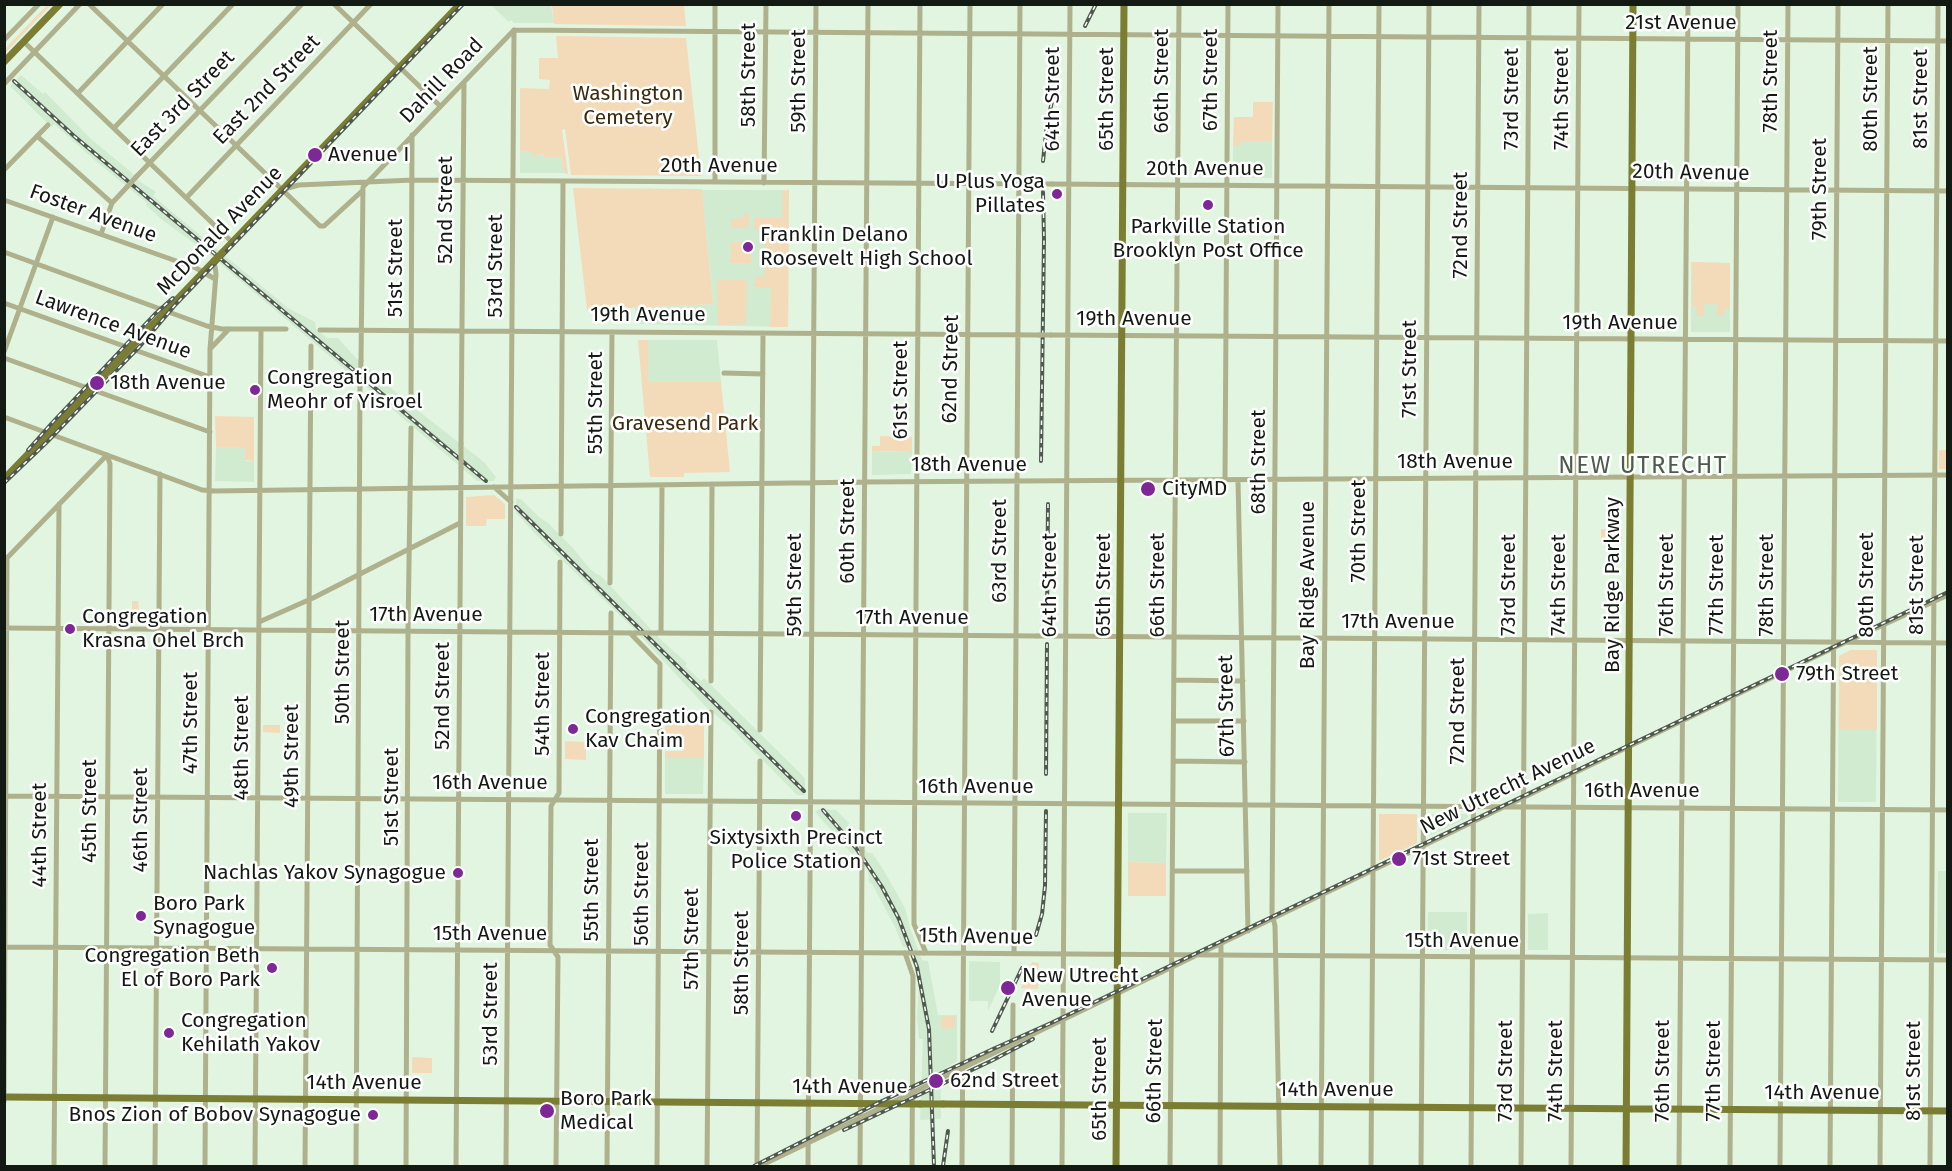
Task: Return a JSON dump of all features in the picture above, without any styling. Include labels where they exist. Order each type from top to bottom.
[{"type":"main road","points":[[4,62],[60,4]]},
{"type":"main road","name":"McDonald Avenue","points":[[4,479],[459,4]]},
{"type":"main road","name":"65th Street","points":[[1116,1167],[1124,4]]},
{"type":"main road","name":"Bay Ridge Parkway","points":[[1626,1167],[1634,4]]},
{"type":"main road","name":"14th Avenue","points":[[4,1097],[1947,1111]]},
{"type":"street","points":[[4,40],[39,4]]},
{"type":"street","points":[[4,84],[80,4]]},
{"type":"street","points":[[89,4],[322,226],[362,191],[369,181]]},
{"type":"street","points":[[78,93],[163,4]]},
{"type":"street","points":[[114,128],[233,4]]},
{"type":"street","name":"East 3rd Street","points":[[101,234],[112,203],[302,4]]},
{"type":"street","points":[[334,4],[440,106]]},
{"type":"street","name":"East 2nd Street","points":[[187,197],[371,4]]},
{"type":"street","points":[[715,4],[715,182]]},
{"type":"street","name":"58th Street","points":[[764,183],[766,4]]},
{"type":"street","name":"59th Street","points":[[808,1167],[816,4]]},
{"type":"street","name":"60th Street","points":[[860,1167],[868,4]]},
{"type":"street","name":"61st Street","points":[[920,4],[914,924],[925,953]]},
{"type":"street","name":"62nd Street","points":[[962,1167],[970,4]]},
{"type":"street","name":"63rd Street","points":[[1014,954],[1020,4]]},
{"type":"street","name":"64th Street","points":[[1062,1167],[1070,4]]},
{"type":"street","name":"66th Street","points":[[1170,1167],[1179,4]]},
{"type":"street","name":"67th Street","points":[[1225,480],[1228,4]]},
{"type":"street","name":"68th Street","points":[[1278,4],[1273,919],[1280,1167]]},
{"type":"street","name":"Bay Ridge Avenue","points":[[1321,1167],[1329,4]]},
{"type":"street","name":"70th Street","points":[[1371,1167],[1379,4]]},
{"type":"street","name":"71st Street","points":[[1421,1167],[1429,4]]},
{"type":"street","name":"72nd Street","points":[[1471,1167],[1479,4]]},
{"type":"street","name":"73rd Street","points":[[1521,1167],[1529,4]]},
{"type":"street","name":"74th Street","points":[[1571,1167],[1580,4]]},
{"type":"street","name":"76th Street","points":[[1679,1167],[1688,4]]},
{"type":"street","name":"77th Street","points":[[1730,1167],[1738,4]]},
{"type":"street","name":"78th Street","points":[[1780,1167],[1788,4]]},
{"type":"street","name":"79th Street","points":[[1830,1167],[1838,4]]},
{"type":"street","name":"80th Street","points":[[1880,1167],[1888,4]]},
{"type":"street","name":"81st Street","points":[[1930,1167],[1938,4]]},
{"type":"street","name":"21st Avenue","points":[[514,30],[1947,41]]},
{"type":"street","name":"Dahill Road","points":[[369,181],[514,30]]},
{"type":"street","name":"53rd Street","points":[[506,1167],[514,30]]},
{"type":"street","points":[[24,42],[232,242]]},
{"type":"street","name":"52nd Street","points":[[456,1167],[464,82]]},
{"type":"street","points":[[4,170],[48,124]]},
{"type":"street","name":"51st Street","points":[[411,402],[412,135]]},
{"type":"street","points":[[37,136],[112,203]]},
{"type":"street","name":"20th Avenue","points":[[283,190],[299,185],[369,181],[463,180],[1947,191]]},
{"type":"street","points":[[561,534],[563,181]]},
{"type":"street","name":"50th Street","points":[[356,1167],[362,191]]},
{"type":"street","name":"Foster Avenue","points":[[4,200],[203,272]]},
{"type":"street","points":[[4,352],[53,217]]},
{"type":"street","points":[[4,252],[213,327],[286,329]]},
{"type":"street","name":"47th Street","points":[[205,1167],[210,349],[216,270],[213,262]]},
{"type":"street","points":[[203,272],[215,279]]},
{"type":"street","name":"Lawrence Avenue","points":[[4,303],[210,377]]},
{"type":"street","points":[[210,349],[229,329]]},
{"type":"street","name":"48th Street","points":[[255,1167],[261,329]]},
{"type":"street","name":"19th Avenue","points":[[320,330],[1947,341]]},
{"type":"street","name":"55th Street","points":[[610,583],[612,332]]},
{"type":"street","points":[[760,730],[763,333]]},
{"type":"street","name":"49th Street","points":[[305,1167],[312,346]]},
{"type":"street","points":[[4,358],[210,432]]},
{"type":"street","points":[[724,373],[763,374]]},
{"type":"street","name":"18th Avenue","points":[[4,417],[210,491],[967,481],[1947,475]]},
{"type":"street","name":"51st Street","points":[[406,1167],[411,428]]},
{"type":"street","points":[[4,1102],[6,559],[107,455]]},
{"type":"street","name":"45th Street","points":[[105,1167],[110,464],[107,455]]},
{"type":"street","name":"46th Street","points":[[155,1167],[160,474]]},
{"type":"street","name":"67th Street","points":[[1238,480],[1248,931]]},
{"type":"street","points":[[711,681],[712,484]]},
{"type":"street","points":[[659,633],[662,485]]},
{"type":"street","points":[[494,487],[511,502]]},
{"type":"street","name":"44th Street","points":[[54,1167],[59,504]]},
{"type":"street","points":[[259,622],[460,523]]},
{"type":"street","name":"54th Street","points":[[556,1167],[558,957],[550,945],[551,806],[559,793],[560,562]]},
{"type":"street","name":"New Utrecht Avenue","points":[[759,1167],[1833,648],[1947,596]]},
{"type":"street","name":"55th Street","points":[[607,1167],[611,613]]},
{"type":"street","name":"17th Avenue","points":[[6,628],[1947,642]]},
{"type":"street","name":"56th Street","points":[[633,633],[660,664],[657,1167]]},
{"type":"street","points":[[1819,641],[1824,653]]},
{"type":"street","points":[[1174,680],[1243,681]]},
{"type":"street","name":"57th Street","points":[[707,1167],[711,712]]},
{"type":"street","points":[[1174,721],[1244,721]]},
{"type":"street","name":"58th Street","points":[[759,1167],[760,761]]},
{"type":"street","points":[[1174,761],[1245,762]]},
{"type":"street","name":"16th Avenue","points":[[6,796],[1947,810]]},
{"type":"street","points":[[1173,871],[1247,871]]},
{"type":"street","points":[[1220,1167],[1221,944]]},
{"type":"street","name":"15th Avenue","points":[[5,947],[1947,960]]},
{"type":"street","points":[[905,953],[913,976],[913,1092],[916,1104],[912,1167]]},
{"type":"street","points":[[1012,1167],[1013,1005]]},
{"type":"shaded area","points":[[491,5],[551,5],[554,23],[514,23],[511,20],[509,22]]},
{"type":"shaded area","points":[[21,75],[43,94],[45,92],[91,139],[139,181],[156,192],[153,196],[288,308],[315,322],[316,329],[327,338],[338,338],[356,358],[412,406],[484,462],[496,477],[494,481],[477,481],[210,255],[161,219],[146,205],[147,203],[54,124],[51,127],[10,86]]},
{"type":"shaded area","points":[[1241,141],[1272,141],[1272,178],[1233,178],[1233,146],[1241,146]]},
{"type":"shaded area","points":[[520,151],[533,151],[533,156],[545,154],[545,157],[561,157],[564,173],[520,173]]},
{"type":"shaded area","name":"Franklin Delano Roosevelt High School","points":[[702,190],[789,190],[788,327],[636,324],[635,308],[713,304]]},
{"type":"shaded area","points":[[1691,262],[1730,263],[1730,332],[1691,332]]},
{"type":"shaded area","points":[[648,340],[717,340],[721,382],[648,381]]},
{"type":"shaded area","points":[[216,447],[245,447],[246,461],[254,461],[254,482],[215,481]]},
{"type":"shaded area","points":[[872,451],[912,452],[911,474],[872,475]]},
{"type":"shaded area","points":[[516,498],[522,500],[548,523],[590,569],[600,575],[661,640],[687,663],[685,666],[701,681],[704,678],[805,778],[805,795],[797,795],[729,726],[707,708],[632,627],[541,540],[516,513]]},
{"type":"shaded area","points":[[1851,650],[1877,650],[1876,802],[1838,802],[1839,656]]},
{"type":"shaded area","points":[[665,758],[704,758],[703,794],[665,794]]},
{"type":"shaded area","points":[[818,809],[836,810],[849,823],[848,826],[854,832],[855,838],[868,853],[872,853],[883,869],[905,908],[922,960],[928,961],[938,1015],[957,1015],[957,1061],[941,1071],[941,1119],[920,1120],[923,1039],[919,1039],[917,1018],[919,983],[909,947],[903,947],[895,927],[869,882],[868,870],[855,852],[852,854],[815,812]]},
{"type":"shaded area","points":[[1128,813],[1167,813],[1166,863],[1128,862]]},
{"type":"shaded area","points":[[1429,814],[1467,814],[1468,818],[1429,836]]},
{"type":"shaded area","points":[[1938,871],[1947,871],[1947,953],[1937,953]]},
{"type":"shaded area","points":[[1428,912],[1467,912],[1467,950],[1427,950]]},
{"type":"shaded area","points":[[1548,913],[1548,950],[1528,950],[1528,914]]},
{"type":"shaded area","points":[[969,961],[1000,962],[1000,985],[988,1011],[988,1001],[969,1001]]},
{"type":"green space","points":[[47,5],[51,5],[5,53],[5,49]]},
{"type":"green space","name":"Washington Cemetery","points":[[552,5],[684,5],[686,26],[554,24]]},
{"type":"green space","name":"Washington Cemetery","points":[[556,36],[686,38],[701,176],[571,175],[565,129],[562,130],[568,174],[564,173],[561,157],[545,157],[543,154],[533,157],[533,151],[520,151],[520,88],[549,89],[550,80],[539,79],[539,58],[558,58]]},
{"type":"green space","points":[[1253,102],[1273,102],[1272,141],[1241,141],[1241,146],[1233,146],[1234,117],[1253,117]]},
{"type":"green space","name":"Washington Cemetery","points":[[573,188],[702,189],[713,304],[587,310]]},
{"type":"green space","points":[[783,190],[789,190],[788,327],[770,327],[771,288],[755,287],[755,277],[765,276],[765,230],[754,229],[754,218],[782,218]]},
{"type":"green space","points":[[744,213],[749,213],[749,228],[731,228],[731,219],[744,218]]},
{"type":"green space","points":[[731,242],[751,243],[751,263],[731,263]]},
{"type":"green space","points":[[1692,262],[1730,263],[1730,307],[1725,308],[1724,316],[1717,316],[1717,304],[1706,304],[1704,300],[1704,316],[1697,316],[1696,306],[1692,307]]},
{"type":"green space","points":[[717,280],[747,280],[746,324],[718,325]]},
{"type":"green space","name":"Gravesend Park","points":[[638,340],[648,340],[648,381],[721,382],[730,472],[684,473],[684,477],[650,477]]},
{"type":"green space","points":[[215,416],[254,417],[254,461],[245,460],[245,447],[216,447]]},
{"type":"green space","points":[[880,436],[912,437],[912,452],[872,451],[872,446],[880,446]]},
{"type":"green space","points":[[1939,450],[1947,450],[1947,469],[1939,469]]},
{"type":"green space","points":[[494,495],[505,504],[505,519],[487,519],[486,526],[466,526],[466,497]]},
{"type":"green space","points":[[1601,529],[1622,529],[1622,543],[1601,544]]},
{"type":"green space","points":[[132,601],[138,601],[140,623],[113,623],[113,611],[132,609]]},
{"type":"green space","points":[[1851,650],[1877,650],[1877,730],[1839,730],[1839,656]]},
{"type":"green space","points":[[665,722],[704,723],[704,758],[665,758],[665,751],[683,751],[683,742],[665,742]]},
{"type":"green space","points":[[263,725],[280,725],[280,733],[263,732]]},
{"type":"green space","points":[[565,741],[586,742],[586,760],[565,759]]},
{"type":"green space","points":[[1379,814],[1417,814],[1417,843],[1379,861]]},
{"type":"green space","points":[[1128,862],[1166,863],[1166,896],[1128,896]]},
{"type":"green space","points":[[1032,962],[1039,963],[1038,989],[1021,988]]},
{"type":"green space","points":[[955,1016],[955,1028],[942,1029],[941,1017]]},
{"type":"green space","points":[[412,1057],[432,1058],[432,1073],[412,1073]]},
{"type":"railway","points":[[4,483],[141,345],[176,304],[463,4]]},
{"type":"railway","points":[[1085,26],[1096,4]]},
{"type":"railway","points":[[14,81],[74,136],[486,481]]},
{"type":"railway","points":[[1043,161],[1047,124],[1055,88]]},
{"type":"railway","points":[[1041,461],[1043,192]]},
{"type":"railway","points":[[28,450],[155,314],[173,298]]},
{"type":"railway","points":[[1047,616],[1048,504]]},
{"type":"railway","points":[[516,507],[804,791]]},
{"type":"railway","points":[[754,1166],[880,1102],[1051,1023],[1948,592]]},
{"type":"railway","points":[[1046,774],[1047,644]]},
{"type":"railway","points":[[823,810],[856,848],[882,887],[899,919],[917,967],[929,1029],[934,1166]]},
{"type":"railway","points":[[1036,935],[1042,914],[1045,886],[1046,811]]},
{"type":"railway","points":[[992,1031],[1022,968]]},
{"type":"railway","points":[[844,1130],[1033,1039]]},
{"type":"railway","points":[[943,1166],[948,1131]]},
{"type":"place","name":"Avenue I","points":[[315,155]]},
{"type":"place","name":"U Plus Yoga Pillates","points":[[1057,194]]},
{"type":"place","name":"Parkville Station Brooklyn Post Office","points":[[1208,205]]},
{"type":"place","name":"Franklin Delano Roosevelt High School","points":[[748,247]]},
{"type":"place","name":"18th Avenue","points":[[97,383]]},
{"type":"place","name":"Congregation Meohr of Yisroel","points":[[255,390]]},
{"type":"place","name":"CityMD","points":[[1148,489]]},
{"type":"place","name":"Congregation Krasna Ohel Brch","points":[[70,629]]},
{"type":"place","name":"79th Street","points":[[1782,674]]},
{"type":"place","name":"Congregation Kav Chaim","points":[[573,729]]},
{"type":"place","name":"Sixtysixth Precinct Police Station","points":[[796,816]]},
{"type":"place","name":"71st Street","points":[[1399,859]]},
{"type":"place","name":"Nachlas Yakov Synagogue","points":[[458,873]]},
{"type":"place","name":"Boro Park Synagogue","points":[[141,916]]},
{"type":"place","name":"Congregation Beth El of Boro Park","points":[[272,968]]},
{"type":"place","name":"New Utrecht Avenue","points":[[1008,988]]},
{"type":"place","name":"Congregation Kehilath Yakov","points":[[169,1033]]},
{"type":"place","name":"62nd Street","points":[[936,1081]]},
{"type":"place","name":"Boro Park Medical","points":[[547,1111]]},
{"type":"place","name":"Bnos Zion of Bobov Synagogue","points":[[373,1115]]},
{"type":"district","name":"NEW UTRECHT","points":[[1643,466]]}]
